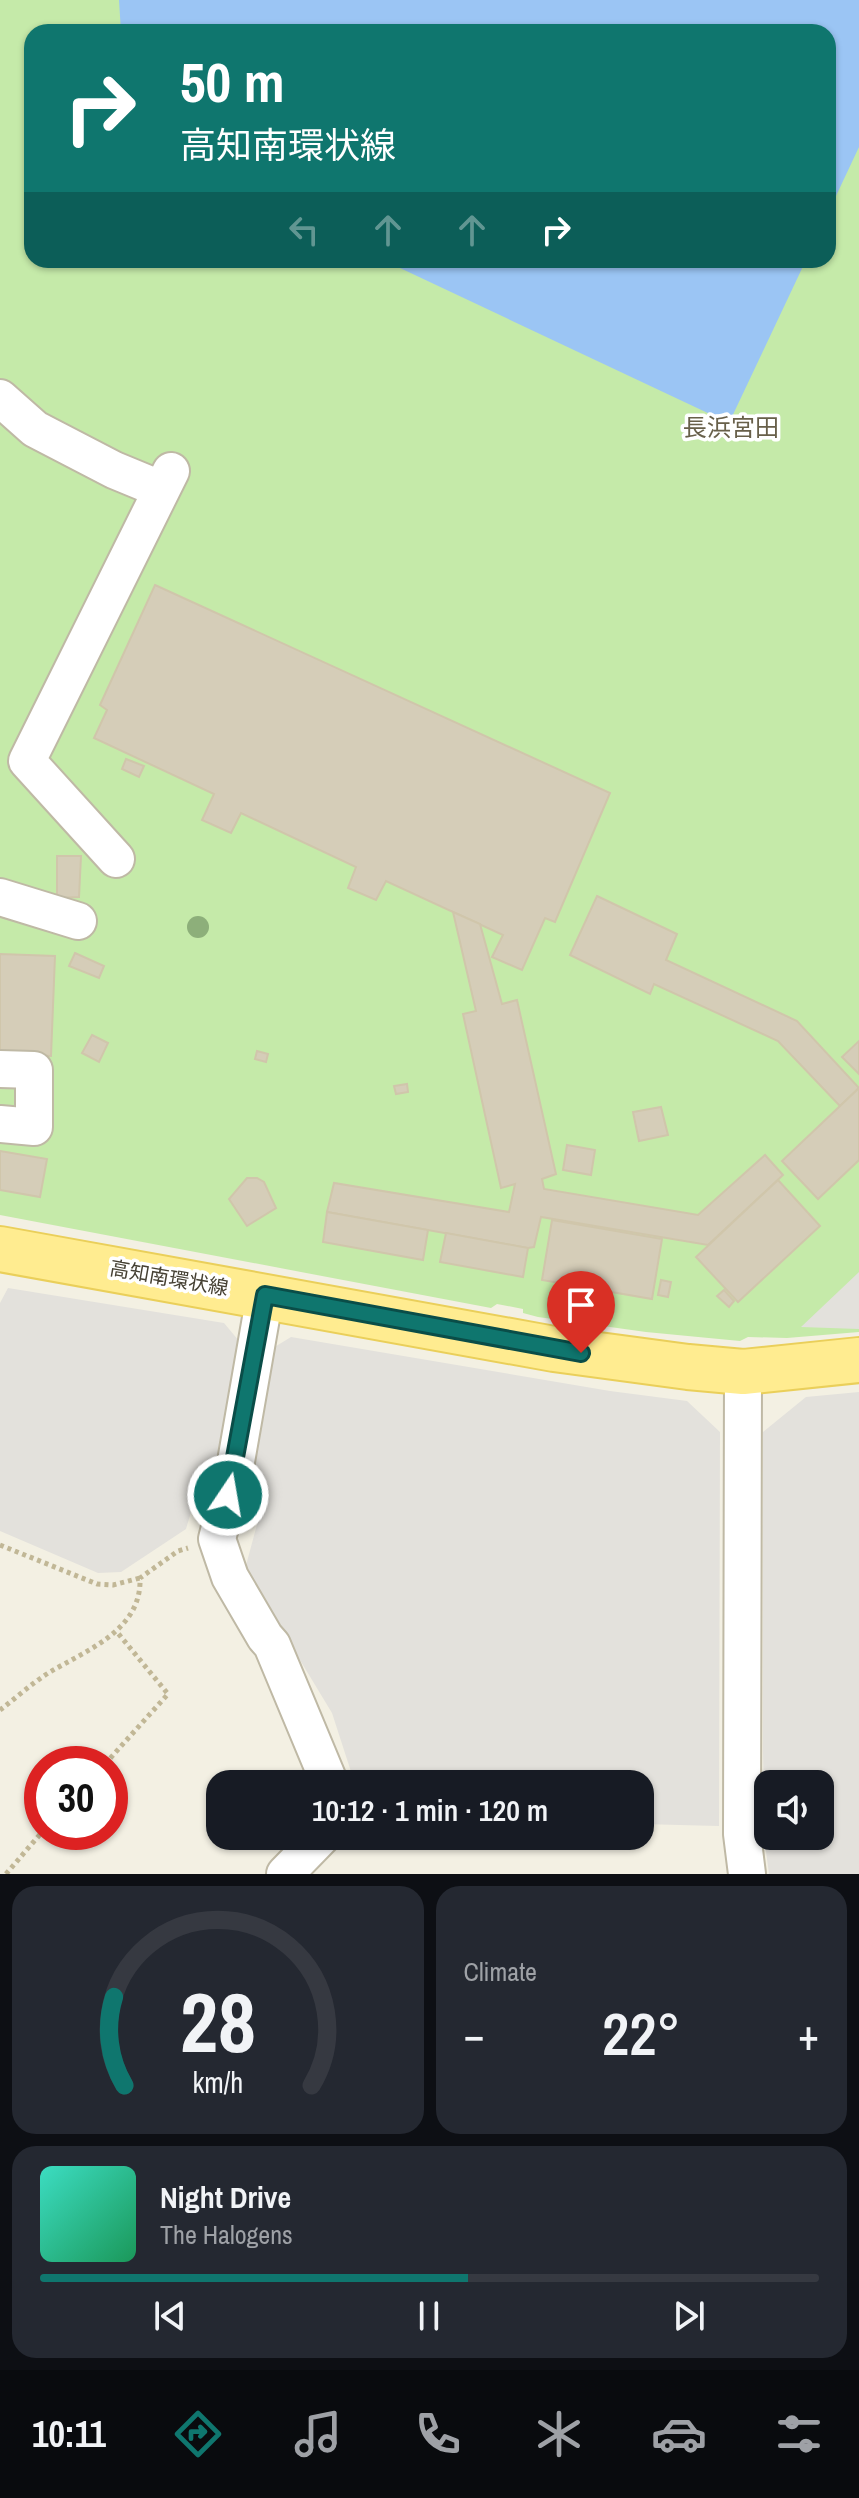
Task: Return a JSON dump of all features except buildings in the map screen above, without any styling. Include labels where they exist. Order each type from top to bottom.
[{"type":"main road","name":"高知南環状線","points":[[0,1249],[554,1349],[743,1372],[859,1360]]},
{"type":"street","points":[[0,398],[35,429],[114,470],[165,480],[27,761],[116,859]]},
{"type":"street","points":[[0,897],[78,921]]},
{"type":"street","points":[[0,1069],[34,1070],[34,1127],[0,1124]]},
{"type":"street","points":[[265,1295],[234,1473],[217,1539],[230,1577],[272,1645],[324,1770]]},
{"type":"street","points":[[743,1372],[742,1834],[747,1874]]},
{"type":"street","points":[[285,1874],[308,1850]]},
{"type":"path","points":[[0,1545],[97,1584],[113,1585],[140,1578],[178,1551],[217,1539]]},
{"type":"path","points":[[0,1710],[48,1673],[90,1652],[117,1631],[136,1605],[140,1578]]},
{"type":"path","points":[[117,1631],[168,1694],[121,1746]]},
{"type":"path","points":[[6,1874],[27,1850]]},
{"type":"green space","points":[[0,0],[859,0],[859,1332],[787,1338],[748,1337],[740,1341],[538,1317],[523,1313],[523,1309],[497,1304],[491,1308],[0,1215]]},
{"type":"shaded area","points":[[859,1272],[859,1329],[801,1327]]},
{"type":"shaded area","points":[[8,1288],[224,1323],[239,1341],[219,1470],[199,1485],[186,1529],[121,1572],[98,1573],[0,1531],[0,1303]]},
{"type":"shaded area","points":[[291,1337],[610,1391],[687,1401],[720,1432],[719,1826],[654,1824],[654,1770],[350,1770],[332,1713],[245,1569],[265,1495],[251,1476],[273,1348]]},
{"type":"shaded area","points":[[859,1392],[859,1874],[769,1874],[766,1850],[834,1850],[834,1770],[763,1770],[763,1432],[806,1397]]},
{"type":"water","points":[[119,0],[859,0],[859,147],[836,196],[836,24],[120,24]]},
{"type":"water","points":[[400,268],[802,268],[729,423]]},
{"type":"district","name":"長浜宮田","points":[[731,428]]},
{"type":"route","points":[[228,1495],[265,1295],[581,1353]]}]
